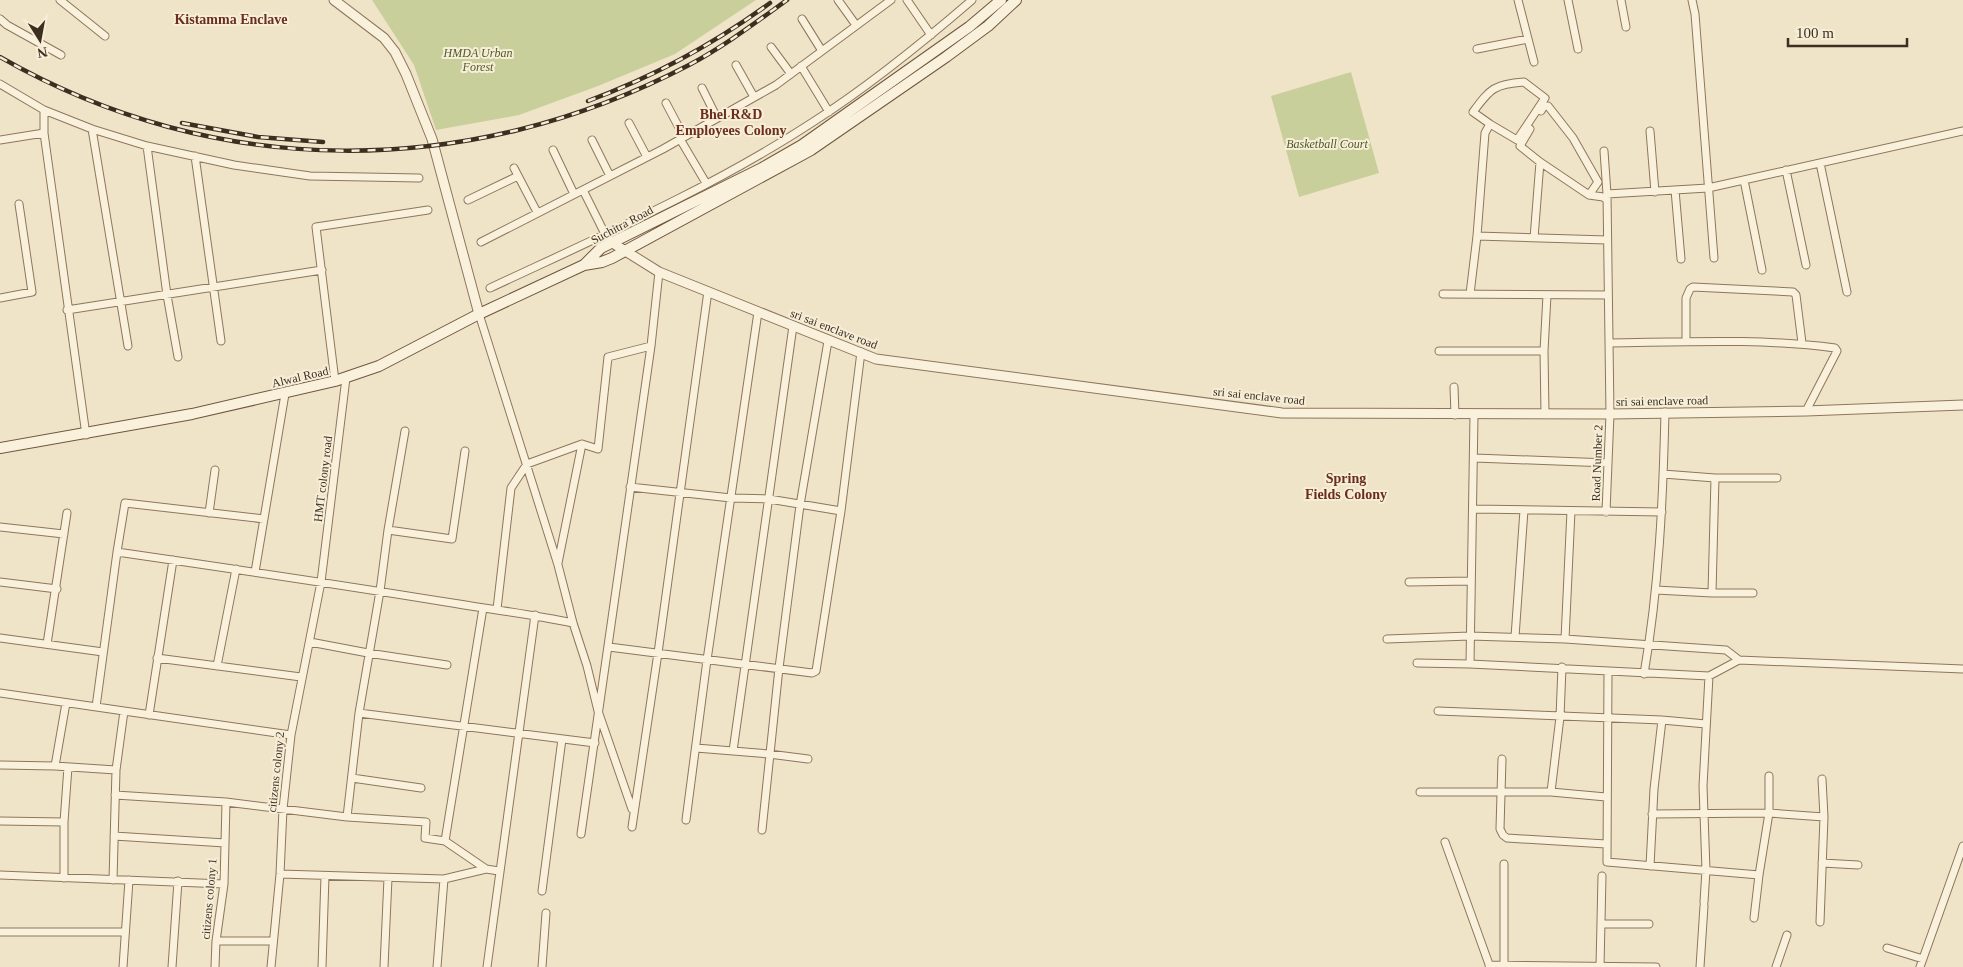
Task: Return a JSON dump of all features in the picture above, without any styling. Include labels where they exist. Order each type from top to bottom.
[{"type":"main road","name":"Suchitra Road","points":[[584,265],[608,238],[762,168],[802,145],[970,27],[1001,0]]},
{"type":"main road","name":"Suchitra Road","points":[[584,265],[602,262],[625,252],[811,150],[946,57],[988,26],[1016,0]]},
{"type":"main road","name":"Alwal Road","points":[[0,448],[192,414],[285,394],[346,378],[379,366],[479,314],[584,265]]},
{"type":"street","points":[[60,0],[105,36]]},
{"type":"street","points":[[334,0],[384,38],[395,52],[406,74],[432,139],[479,314],[558,565],[598,711],[633,812]]},
{"type":"street","points":[[838,0],[856,25]]},
{"type":"street","points":[[908,0],[932,35]]},
{"type":"street","points":[[490,288],[608,238],[756,156],[829,112],[861,89],[932,35],[972,0]]},
{"type":"street","points":[[1518,0],[1534,62]]},
{"type":"street","points":[[1568,0],[1578,49]]},
{"type":"street","points":[[1621,0],[1626,27]]},
{"type":"street","points":[[1692,0],[1695,14],[1714,258]]},
{"type":"street","points":[[480,242],[682,138],[754,97],[792,74],[889,1]]},
{"type":"street","points":[[0,19],[61,55]]},
{"type":"street","points":[[802,19],[822,51]]},
{"type":"street","points":[[1477,49],[1528,39]]},
{"type":"street","points":[[771,47],[792,74]]},
{"type":"street","points":[[736,65],[754,97]]},
{"type":"street","points":[[801,66],[829,112]]},
{"type":"street","points":[[1524,82],[1545,98],[1517,140],[1490,124],[1473,112],[1487,92],[1505,84],[1524,82]]},
{"type":"street","points":[[0,84],[44,110],[92,130],[147,146],[234,165],[310,176],[419,178]]},
{"type":"street","points":[[702,88],[717,118]]},
{"type":"street","points":[[666,103],[706,183]]},
{"type":"street","points":[[1589,195],[1598,182],[1573,138],[1546,105],[1520,146],[1589,195],[1603,197],[1708,188],[1963,131]]},
{"type":"street","points":[[44,110],[44,132],[67,310],[86,434]]},
{"type":"street","points":[[629,123],[646,157]]},
{"type":"street","points":[[1470,294],[1477,236],[1485,133],[1490,124]]},
{"type":"street","points":[[92,130],[128,346]]},
{"type":"street","points":[[1650,131],[1655,192]]},
{"type":"street","points":[[0,140],[44,132]]},
{"type":"street","points":[[592,140],[610,176]]},
{"type":"street","points":[[147,146],[167,295],[178,357]]},
{"type":"street","points":[[553,150],[574,194]]},
{"type":"street","name":"Road Number 2","points":[[1604,151],[1607,197],[1606,240],[1610,414],[1606,512]]},
{"type":"street","points":[[196,156],[221,341]]},
{"type":"street","points":[[1534,238],[1540,162]]},
{"type":"street","points":[[1820,163],[1847,292]]},
{"type":"street","points":[[514,168],[537,212]]},
{"type":"street","points":[[1786,170],[1806,265]]},
{"type":"street","points":[[468,200],[518,176]]},
{"type":"street","points":[[1744,180],[1762,270]]},
{"type":"street","points":[[583,190],[608,238]]},
{"type":"street","points":[[1676,190],[1681,260]]},
{"type":"street","points":[[0,298],[32,292],[19,204]]},
{"type":"street","points":[[335,381],[316,226],[428,210]]},
{"type":"street","points":[[1477,236],[1606,240]]},
{"type":"street","name":"sri sai enclave road","points":[[608,238],[625,252],[659,272],[876,359],[1282,414],[1610,414],[1806,411],[1963,405]]},
{"type":"street","points":[[67,310],[322,270]]},
{"type":"street","points":[[581,834],[651,346],[659,272]]},
{"type":"street","points":[[1686,342],[1686,298],[1693,287],[1793,292],[1796,295],[1802,343]]},
{"type":"street","points":[[632,827],[708,291]]},
{"type":"street","points":[[1443,294],[1608,295]]},
{"type":"street","points":[[1545,414],[1544,351],[1547,295]]},
{"type":"street","points":[[686,820],[707,660],[758,312]]},
{"type":"street","points":[[733,751],[793,326]]},
{"type":"street","points":[[762,830],[769,754],[800,505],[828,341]]},
{"type":"street","points":[[1609,343],[1802,343],[1835,348],[1838,351],[1806,411]]},
{"type":"street","points":[[497,609],[511,488],[527,464],[582,444],[598,449],[608,358],[651,346]]},
{"type":"street","points":[[1438,351],[1544,351]]},
{"type":"street","points":[[609,647],[812,673],[816,671],[841,512],[861,352]]},
{"type":"street","name":"HMT colony road","points":[[321,582],[346,378]]},
{"type":"street","points":[[1454,387],[1455,415]]},
{"type":"street","points":[[255,572],[285,394]]},
{"type":"street","points":[[1644,674],[1656,590],[1662,512],[1665,412]]},
{"type":"street","points":[[1470,664],[1475,458],[1474,415]]},
{"type":"street","points":[[348,818],[359,713],[405,431]]},
{"type":"street","points":[[558,565],[582,444]]},
{"type":"street","points":[[388,530],[452,539],[466,451]]},
{"type":"street","points":[[1475,458],[1608,463]]},
{"type":"street","points":[[209,513],[215,470]]},
{"type":"street","points":[[1663,474],[1714,478],[1777,478]]},
{"type":"street","points":[[1712,593],[1714,478]]},
{"type":"street","points":[[630,487],[731,498],[769,499],[841,512]]},
{"type":"street","points":[[96,707],[125,503],[264,519]]},
{"type":"street","points":[[1474,509],[1662,512]]},
{"type":"street","points":[[1515,637],[1524,510]]},
{"type":"street","points":[[1565,639],[1571,511]]},
{"type":"street","points":[[48,644],[67,513]]},
{"type":"street","points":[[0,527],[64,534]]},
{"type":"street","points":[[117,552],[497,609],[573,623]]},
{"type":"street","points":[[149,714],[173,560]]},
{"type":"street","points":[[217,666],[236,570]]},
{"type":"street","points":[[1409,582],[1471,581]]},
{"type":"street","points":[[0,582],[57,589]]},
{"type":"street","name":"citizens colony 2","points":[[271,967],[272,941],[280,874],[283,809],[292,735],[301,677],[310,642],[321,582]]},
{"type":"street","points":[[1656,590],[1753,593]]},
{"type":"street","points":[[445,841],[483,608]]},
{"type":"street","points":[[487,967],[535,615]]},
{"type":"street","points":[[1387,639],[1470,636],[1649,644],[1726,650],[1739,660]]},
{"type":"street","points":[[0,638],[103,652]]},
{"type":"street","points":[[310,642],[368,654],[447,665]]},
{"type":"street","points":[[157,658],[301,677]]},
{"type":"street","points":[[1417,663],[1709,676],[1739,660],[1963,669]]},
{"type":"street","points":[[1550,792],[1560,717],[1562,668]]},
{"type":"street","points":[[1608,671],[1606,862],[1759,875]]},
{"type":"street","points":[[1700,967],[1706,870],[1703,814],[1709,676]]},
{"type":"street","points":[[0,694],[292,735]]},
{"type":"street","points":[[54,766],[66,703]]},
{"type":"street","points":[[113,880],[116,770],[124,711]]},
{"type":"street","points":[[1438,711],[1662,720],[1706,724]]},
{"type":"street","points":[[359,713],[595,743]]},
{"type":"street","points":[[1650,866],[1654,789],[1662,720]]},
{"type":"street","points":[[542,891],[562,739]]},
{"type":"street","points":[[696,748],[808,759]]},
{"type":"street","points":[[1502,759],[1500,829],[1503,835],[1507,838],[1606,844]]},
{"type":"street","points":[[0,765],[116,770]]},
{"type":"street","points":[[64,878],[64,822],[68,767]]},
{"type":"street","points":[[1754,918],[1768,813],[1769,776]]},
{"type":"street","points":[[352,778],[421,788]]},
{"type":"street","points":[[1820,922],[1824,817],[1822,779]]},
{"type":"street","points":[[1420,792],[1550,792],[1606,798]]},
{"type":"street","points":[[115,795],[226,802],[348,818],[426,822],[425,838],[445,841],[486,869]]},
{"type":"street","name":"citizens colony 1","points":[[215,967],[216,941],[224,884],[226,802]]},
{"type":"street","points":[[1652,814],[1768,813],[1824,817]]},
{"type":"street","points":[[0,821],[64,822]]},
{"type":"street","points":[[114,836],[225,843]]},
{"type":"street","points":[[1445,842],[1489,966],[1656,967]]},
{"type":"street","points":[[1920,967],[1963,846]]},
{"type":"street","points":[[1822,863],[1858,865]]},
{"type":"street","points":[[1504,864],[1504,965]]},
{"type":"street","points":[[280,874],[444,879],[486,869],[499,871]]},
{"type":"street","points":[[0,875],[224,884]]},
{"type":"street","points":[[322,967],[325,876]]},
{"type":"street","points":[[1600,967],[1602,876]]},
{"type":"street","points":[[384,967],[388,878]]},
{"type":"street","points":[[438,967],[444,879]]},
{"type":"street","points":[[123,967],[129,880]]},
{"type":"street","points":[[172,967],[178,881]]},
{"type":"street","points":[[542,967],[546,913]]},
{"type":"street","points":[[1601,924],[1649,924]]},
{"type":"street","points":[[0,932],[125,932]]},
{"type":"street","points":[[1776,967],[1786,936]]},
{"type":"street","points":[[216,941],[272,941]]},
{"type":"street","points":[[1887,948],[1923,959]]},
{"type":"green space","name":"HMDA Urban Forest","points":[[372,0],[756,0],[675,54],[598,86],[519,115],[436,130],[414,65]]},
{"type":"green space","name":"Basketball Court","points":[[1351,72],[1379,173],[1299,197],[1271,96]]},
{"type":"railway","points":[[0,57],[83,98],[168,127],[255,144],[343,151],[431,146],[519,130],[605,103],[702,58],[787,0]]},
{"type":"railway","points":[[588,101],[636,81],[705,46],[770,3]]},
{"type":"railway","points":[[182,123],[258,137],[323,142]]},
{"type":"district","name":"Kistamma Enclave","points":[[231,19]]},
{"type":"district","name":"Bhel R&D Employees Colony","points":[[731,122]]},
{"type":"district","name":"Spring Fields Colony","points":[[1346,486]]}]
